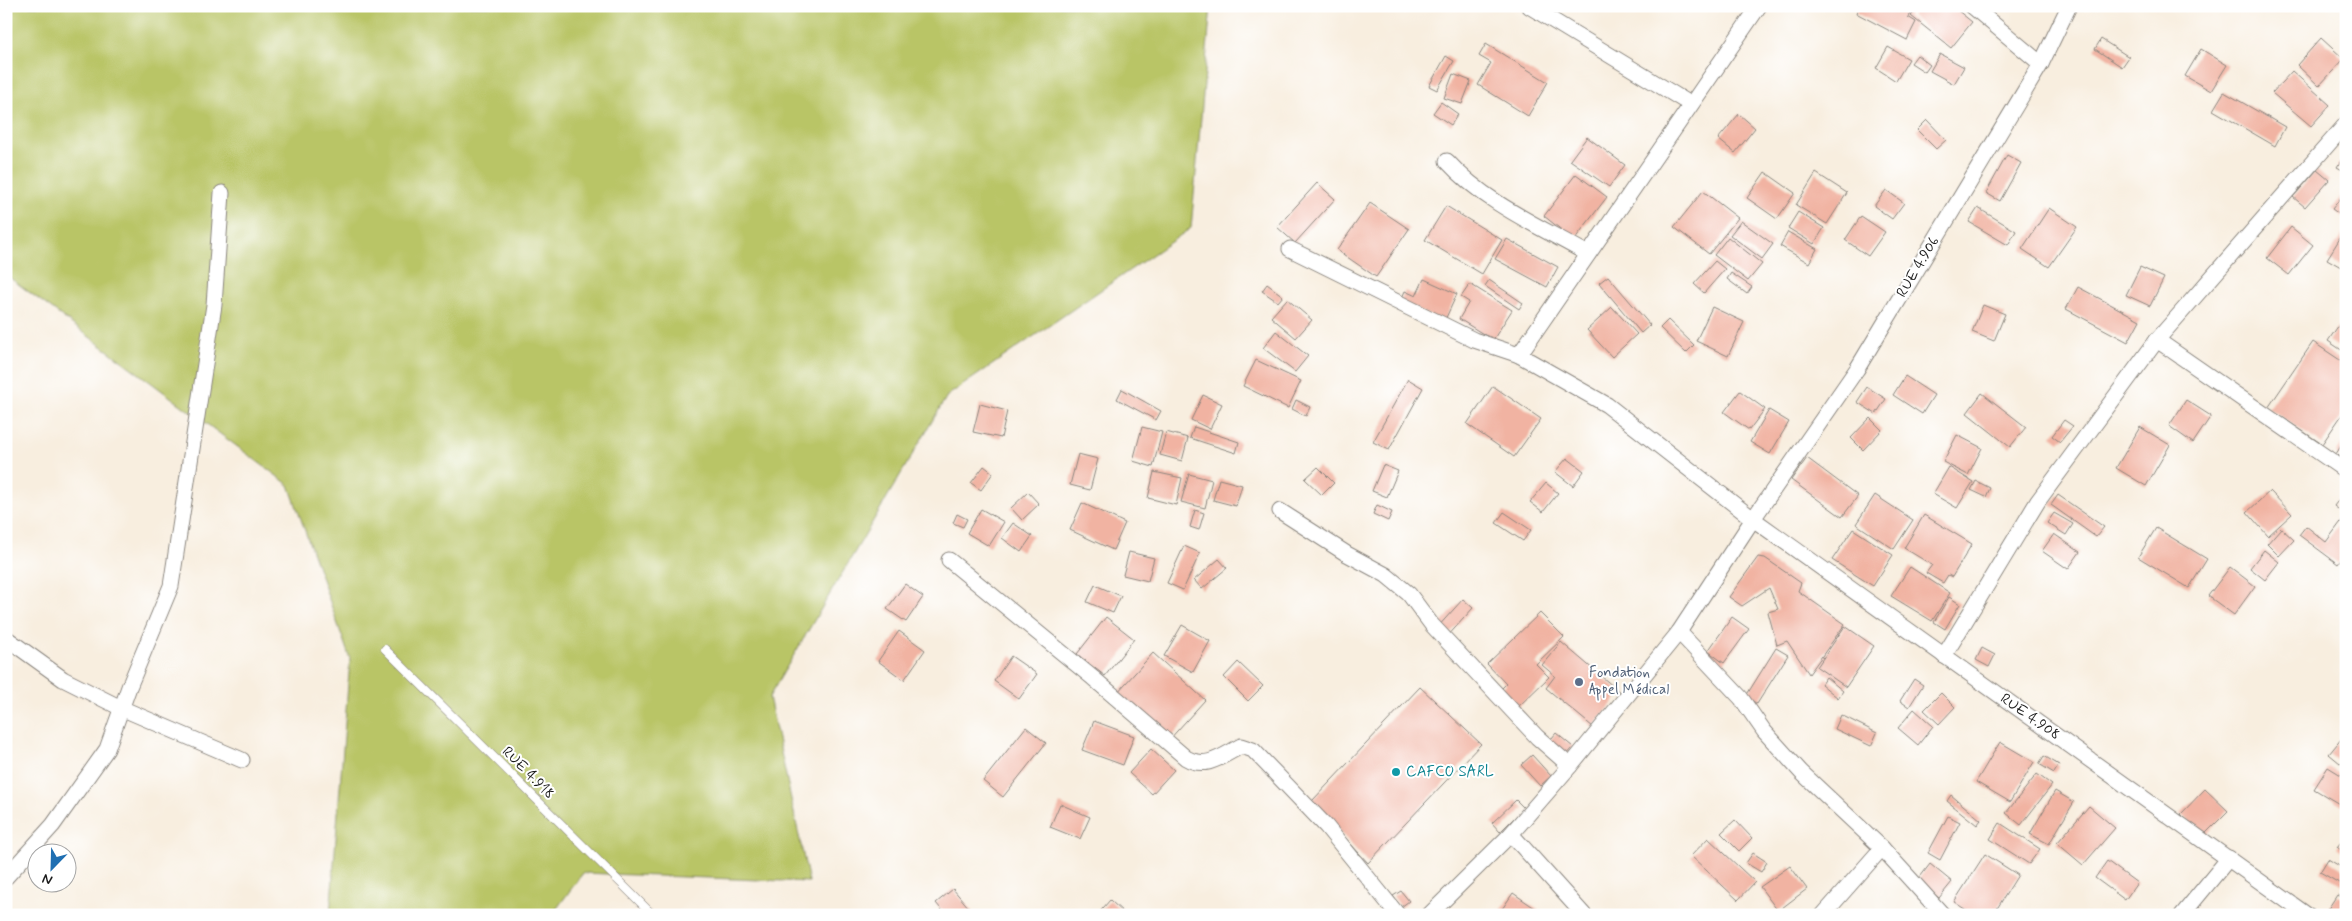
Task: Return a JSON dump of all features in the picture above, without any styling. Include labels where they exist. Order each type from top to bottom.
[{"type":"street","points":[[1529,6],[1690,104]]},
{"type":"street","points":[[1519,355],[1690,104],[1737,40],[1758,6]]},
{"type":"street","points":[[1972,6],[2041,64]]},
{"type":"street","name":"RUE 4.906","points":[[1429,915],[1511,834],[1570,766],[1679,632],[1753,519],[1857,369],[2041,64],[2069,6]]},
{"type":"street","points":[[1944,656],[2038,502],[2157,340],[2346,124]]},
{"type":"street","points":[[1447,161],[1464,179],[1490,199],[1588,254]]},
{"type":"street","points":[[6,877],[12,868],[53,825],[107,749],[121,708],[171,586],[214,305],[222,193]]},
{"type":"street","name":"RUE 4.908","points":[[1290,250],[1474,340],[1519,355],[1608,405],[1753,519],[2307,915]]},
{"type":"street","points":[[2157,340],[2346,471]]},
{"type":"street","points":[[1280,511],[1346,554],[1386,575],[1409,594],[1432,625],[1537,737],[1570,766]]},
{"type":"street","points":[[948,560],[1093,678],[1186,758],[1196,764],[1205,764],[1241,746],[1253,750],[1326,826],[1398,915]]},
{"type":"street","points":[[1679,632],[1741,698],[1764,731],[1801,772],[1882,848],[1943,915]]},
{"type":"street","points":[[6,638],[63,679],[121,708],[242,760]]},
{"type":"street","points":[[1511,834],[1584,915]]},
{"type":"street","points":[[1823,915],[1882,848]]},
{"type":"street","points":[[2182,915],[2229,858]]},
{"type":"lane","name":"RUE 4.918","points":[[385,649],[653,915]]},
{"type":"green space","points":[[6,6],[1211,6],[1191,228],[947,396],[769,697],[809,882],[583,873],[552,915],[330,915],[350,659],[289,485],[6,275]]},
{"type":"building","points":[[1859,6],[1914,6],[1908,17],[1916,22],[1907,40],[1856,13]]},
{"type":"building","points":[[1919,6],[1952,6],[1972,22],[1951,48],[1911,16]]},
{"type":"building","points":[[2321,38],[2344,59],[2319,86],[2297,65]]},
{"type":"building","points":[[2101,39],[2129,57],[2122,67],[2095,49]]},
{"type":"building","points":[[1486,44],[1548,82],[1528,116],[1478,85],[1491,63],[1479,56]]},
{"type":"building","points":[[1888,47],[1909,59],[1896,81],[1876,68]]},
{"type":"building","points":[[2201,49],[2227,65],[2211,91],[2185,76]]},
{"type":"building","points":[[1940,54],[1964,67],[1954,84],[1930,71]]},
{"type":"building","points":[[1917,55],[1930,65],[1925,72],[1911,63]]},
{"type":"building","points":[[1446,56],[1454,61],[1437,90],[1429,86]]},
{"type":"building","points":[[2292,71],[2330,105],[2311,126],[2272,93]]},
{"type":"building","points":[[1453,74],[1471,81],[1462,104],[1444,98]]},
{"type":"building","points":[[2224,92],[2285,127],[2275,146],[2213,110]]},
{"type":"building","points":[[1441,102],[1458,114],[1451,125],[1433,113]]},
{"type":"building","points":[[1739,114],[1755,128],[1735,153],[1718,139]]},
{"type":"building","points":[[1927,120],[1946,140],[1936,149],[1917,130]]},
{"type":"building","points":[[1587,137],[1625,165],[1609,187],[1570,160]]},
{"type":"building","points":[[2346,153],[2346,172],[2337,167]]},
{"type":"building","points":[[2007,155],[2021,163],[2000,201],[1986,193]]},
{"type":"building","points":[[2317,170],[2329,180],[2305,207],[2293,197]]},
{"type":"building","points":[[1765,172],[1795,193],[1777,219],[1747,198]]},
{"type":"building","points":[[1816,173],[1847,193],[1827,224],[1796,205]]},
{"type":"building","points":[[1576,174],[1607,197],[1574,240],[1544,216]]},
{"type":"building","points":[[1317,183],[1335,199],[1295,243],[1277,227]]},
{"type":"building","points":[[1886,190],[1904,203],[1892,219],[1874,206]]},
{"type":"building","points":[[1703,191],[1738,218],[1709,254],[1674,227]]},
{"type":"building","points":[[2346,191],[2346,219],[2332,209]]},
{"type":"building","points":[[1370,203],[1409,229],[1376,277],[1337,250]]},
{"type":"building","points":[[1446,206],[1502,240],[1482,274],[1425,240]]},
{"type":"building","points":[[1978,208],[2016,231],[2008,245],[1969,222]]},
{"type":"building","points":[[2049,208],[2077,227],[2049,267],[2022,249]]},
{"type":"building","points":[[1798,212],[1824,228],[1814,244],[1788,228]]},
{"type":"building","points":[[1861,216],[1885,232],[1868,256],[1845,240]]},
{"type":"building","points":[[1741,221],[1773,244],[1762,259],[1730,235]]},
{"type":"building","points":[[2291,227],[2313,245],[2289,275],[2267,258]]},
{"type":"building","points":[[1788,232],[1817,249],[1809,263],[1780,246]]},
{"type":"building","points":[[2342,235],[2346,238],[2346,270],[2327,259]]},
{"type":"building","points":[[1728,237],[1762,264],[1748,281],[1714,255]]},
{"type":"building","points":[[1507,239],[1558,267],[1547,287],[1495,259]]},
{"type":"building","points":[[1715,261],[1725,269],[1704,293],[1694,284]]},
{"type":"building","points":[[2140,267],[2164,278],[2150,306],[2126,295]]},
{"type":"building","points":[[1731,273],[1752,287],[1747,294],[1727,279]]},
{"type":"building","points":[[1608,276],[1650,325],[1641,333],[1599,283]]},
{"type":"building","points":[[1424,279],[1457,294],[1444,322],[1400,302],[1405,291],[1416,296]]},
{"type":"building","points":[[1489,280],[1523,303],[1519,309],[1485,286]]},
{"type":"building","points":[[1267,284],[1283,296],[1278,302],[1262,291]]},
{"type":"building","points":[[1470,284],[1512,310],[1493,340],[1459,319],[1469,302],[1461,297]]},
{"type":"building","points":[[2078,287],[2140,320],[2128,342],[2066,309]]},
{"type":"building","points":[[1287,299],[1312,320],[1296,338],[1271,317]]},
{"type":"building","points":[[1983,305],[2005,314],[1994,341],[1972,332]]},
{"type":"building","points":[[1612,307],[1637,334],[1612,357],[1587,330]]},
{"type":"building","points":[[1712,307],[1744,322],[1728,356],[1696,341]]},
{"type":"building","points":[[2346,317],[2346,353],[2328,341]]},
{"type":"building","points":[[1668,320],[1694,345],[1686,353],[1660,328]]},
{"type":"building","points":[[1276,331],[1308,356],[1295,372],[1263,348]]},
{"type":"building","points":[[2313,342],[2346,364],[2346,409],[2322,444],[2268,408]]},
{"type":"building","points":[[1256,360],[1301,381],[1288,408],[1243,386]]},
{"type":"building","points":[[1905,376],[1934,395],[1922,414],[1893,395]]},
{"type":"building","points":[[1408,379],[1423,388],[1389,450],[1373,442]]},
{"type":"building","points":[[1493,386],[1541,419],[1514,457],[1467,424]]},
{"type":"building","points":[[1867,387],[1886,399],[1876,414],[1857,402]]},
{"type":"building","points":[[1122,389],[1161,411],[1156,420],[1117,399]]},
{"type":"building","points":[[1740,391],[1765,409],[1749,430],[1724,412]]},
{"type":"building","points":[[1982,393],[2026,427],[2010,447],[1967,413]]},
{"type":"building","points":[[1203,395],[1222,404],[1210,429],[1191,420]]},
{"type":"building","points":[[1296,400],[1310,407],[1306,416],[1292,409]]},
{"type":"building","points":[[2186,400],[2211,416],[2193,443],[2169,426]]},
{"type":"building","points":[[980,404],[1007,411],[1001,438],[973,432]]},
{"type":"building","points":[[1769,410],[1789,422],[1770,454],[1750,442]]},
{"type":"building","points":[[1870,418],[1882,430],[1863,450],[1851,438]]},
{"type":"building","points":[[2064,420],[2073,426],[2060,442],[2052,436]]},
{"type":"building","points":[[1142,427],[1162,432],[1153,467],[1133,461]]},
{"type":"building","points":[[1194,427],[1239,442],[1236,453],[1190,438]]},
{"type":"building","points":[[2140,427],[2170,445],[2146,486],[2116,468]]},
{"type":"building","points":[[1166,432],[1188,438],[1182,461],[1160,455]]},
{"type":"building","points":[[1957,435],[1982,448],[1968,475],[1943,462]]},
{"type":"building","points":[[2346,438],[2346,460],[2336,454]]},
{"type":"building","points":[[1078,454],[1098,459],[1090,490],[1070,485]]},
{"type":"building","points":[[1567,458],[1584,471],[1573,486],[1555,472]]},
{"type":"building","points":[[1807,458],[1858,496],[1842,517],[1791,480]]},
{"type":"building","points":[[1383,465],[1398,471],[1387,497],[1372,491]]},
{"type":"building","points":[[984,466],[993,473],[981,490],[971,483]]},
{"type":"building","points":[[1318,467],[1334,483],[1322,495],[1305,479]]},
{"type":"building","points":[[1949,467],[1973,482],[1957,508],[1933,494]]},
{"type":"building","points":[[1154,472],[1182,478],[1176,505],[1148,498]]},
{"type":"building","points":[[1189,474],[1212,480],[1205,508],[1181,502]]},
{"type":"building","points":[[1219,479],[1242,485],[1236,506],[1213,500]]},
{"type":"building","points":[[1976,481],[1990,488],[1986,497],[1971,490]]},
{"type":"building","points":[[1546,483],[1558,493],[1543,512],[1530,502]]},
{"type":"building","points":[[2270,491],[2292,514],[2268,536],[2247,512]]},
{"type":"building","points":[[1028,492],[1039,504],[1022,520],[1011,508]]},
{"type":"building","points":[[2343,494],[2346,496],[2346,515],[2334,506]]},
{"type":"building","points":[[1875,495],[1913,520],[1894,549],[1856,524]]},
{"type":"building","points":[[2058,495],[2104,527],[2096,537],[2051,505]]},
{"type":"building","points":[[1082,503],[1125,523],[1113,550],[1070,530]]},
{"type":"building","points":[[1377,505],[1392,512],[1388,521],[1373,514]]},
{"type":"building","points":[[981,509],[1004,522],[989,546],[967,533]]},
{"type":"building","points":[[1195,510],[1204,513],[1199,530],[1190,527]]},
{"type":"building","points":[[1504,512],[1531,530],[1523,541],[1496,523]]},
{"type":"building","points":[[2054,513],[2073,524],[2066,535],[2047,523]]},
{"type":"building","points":[[957,514],[967,519],[963,527],[953,523]]},
{"type":"building","points":[[1924,515],[1972,544],[1952,577],[1948,575],[1943,583],[1926,573],[1932,565],[1904,548]]},
{"type":"building","points":[[2346,515],[2346,553],[2338,564],[2299,535],[2306,526],[2326,542]]},
{"type":"building","points":[[1013,523],[1032,536],[1021,552],[1002,538]]},
{"type":"building","points":[[2156,528],[2207,559],[2189,588],[2138,557]]},
{"type":"building","points":[[2281,528],[2294,540],[2279,556],[2267,544]]},
{"type":"building","points":[[1853,529],[1893,555],[1873,586],[1832,560]]},
{"type":"building","points":[[2054,534],[2080,552],[2068,569],[2042,551]]},
{"type":"building","points":[[1184,546],[1200,553],[1183,590],[1167,583]]},
{"type":"building","points":[[2264,550],[2279,562],[2265,580],[2250,568]]},
{"type":"building","points":[[1129,552],[1154,558],[1148,581],[1123,575]]},
{"type":"building","points":[[1758,557],[1765,558],[1801,583],[1798,591],[1845,624],[1809,674],[1787,641],[1777,645],[1768,612],[1778,609],[1769,588],[1742,606],[1729,597]]},
{"type":"building","points":[[1219,559],[1227,568],[1202,589],[1194,580]]},
{"type":"building","points":[[1910,567],[1950,593],[1932,621],[1891,596]]},
{"type":"building","points":[[2230,567],[2255,586],[2234,615],[2208,596]]},
{"type":"building","points":[[905,584],[923,597],[906,622],[887,609]]},
{"type":"building","points":[[1095,585],[1121,596],[1113,613],[1087,602]]},
{"type":"building","points":[[1949,597],[1960,604],[1945,629],[1934,622]]},
{"type":"building","points":[[1463,599],[1473,608],[1446,638],[1436,629]]},
{"type":"building","points":[[1540,613],[1564,637],[1536,664],[1549,677],[1517,708],[1500,690],[1506,684],[1487,664]]},
{"type":"building","points":[[1106,617],[1134,639],[1105,676],[1077,654]]},
{"type":"building","points":[[1732,617],[1749,629],[1724,663],[1708,651]]},
{"type":"building","points":[[1182,625],[1210,641],[1193,672],[1164,656]]},
{"type":"building","points":[[1845,626],[1874,646],[1846,687],[1817,667]]},
{"type":"building","points":[[899,631],[925,650],[904,680],[878,661]]},
{"type":"building","name":"Fondation Appel Médical","points":[[1561,642],[1621,693],[1593,727],[1546,688],[1555,676],[1542,665]]},
{"type":"building","points":[[1776,648],[1788,655],[1757,704],[1746,696]]},
{"type":"building","points":[[1982,648],[1995,655],[1989,667],[1976,660]]},
{"type":"building","points":[[1153,653],[1205,700],[1168,741],[1116,694]]},
{"type":"building","points":[[1011,656],[1037,674],[1019,699],[994,681]]},
{"type":"building","points":[[1238,662],[1263,686],[1248,701],[1224,677]]},
{"type":"building","points":[[1826,677],[1843,691],[1838,698],[1821,684]]},
{"type":"building","points":[[1914,679],[1923,685],[1909,707],[1900,701]]},
{"type":"building","name":"CAFCO SARL","points":[[1420,687],[1481,744],[1368,863],[1312,801]]},
{"type":"building","points":[[1941,693],[1955,707],[1939,724],[1924,710]]},
{"type":"building","points":[[1914,709],[1933,726],[1918,745],[1898,728]]},
{"type":"building","points":[[1841,715],[1877,733],[1871,746],[1835,729]]},
{"type":"building","points":[[1094,721],[1134,736],[1123,765],[1082,750]]},
{"type":"building","points":[[1026,727],[1046,743],[1003,797],[983,781]]},
{"type":"building","points":[[1556,733],[1573,747],[1563,758],[1547,744]]},
{"type":"building","points":[[2346,733],[2346,768],[2329,754]]},
{"type":"building","points":[[2000,742],[2034,762],[2010,802],[1976,782]]},
{"type":"building","points":[[1151,749],[1174,770],[1152,794],[1129,773]]},
{"type":"building","points":[[1532,755],[1551,776],[1540,786],[1521,765]]},
{"type":"building","points":[[2044,756],[2059,765],[2054,773],[2039,764]]},
{"type":"building","points":[[2328,767],[2346,778],[2346,808],[2314,789]]},
{"type":"building","points":[[2037,774],[2052,785],[2021,825],[2006,813]]},
{"type":"building","points":[[2205,789],[2228,811],[2203,836],[2181,814]]},
{"type":"building","points":[[2055,791],[2074,802],[2049,844],[2030,834]]},
{"type":"building","points":[[1951,795],[1981,820],[1977,825],[1947,801]]},
{"type":"building","points":[[1516,800],[1524,808],[1500,832],[1492,823]]},
{"type":"building","points":[[1060,804],[1090,817],[1080,839],[1050,827]]},
{"type":"building","points":[[2089,806],[2115,828],[2083,865],[2057,843]]},
{"type":"building","points":[[1948,816],[1960,822],[1940,860],[1928,853]]},
{"type":"building","points":[[1735,820],[1752,838],[1739,851],[1721,833]]},
{"type":"building","points":[[2000,823],[2040,849],[2029,864],[1990,839]]},
{"type":"building","points":[[2346,836],[2346,854],[2337,847]]},
{"type":"building","points":[[1708,838],[1755,882],[1738,900],[1691,856]]},
{"type":"building","points":[[1753,853],[1767,862],[1761,872],[1746,863]]},
{"type":"building","points":[[1985,854],[2018,875],[1993,915],[1974,915],[1954,902]]},
{"type":"building","points":[[2328,859],[2346,870],[2346,887],[2320,872]]},
{"type":"building","points":[[2107,861],[2137,883],[2125,900],[2095,878]]},
{"type":"building","points":[[1930,864],[1952,882],[1939,898],[1917,881]]},
{"type":"building","points":[[1790,866],[1807,889],[1778,911],[1760,887]]},
{"type":"building","points":[[953,889],[975,915],[946,915],[936,903]]},
{"type":"building","points":[[1401,891],[1409,901],[1401,907],[1393,896]]},
{"type":"building","points":[[1513,893],[1545,915],[1498,915]]},
{"type":"building","points":[[2337,895],[2346,900],[2337,915],[2324,915]]},
{"type":"building","points":[[1110,900],[1126,915],[1097,915]]},
{"type":"place","name":"Fondation Appel Médical","points":[[1579,682]]},
{"type":"place","name":"CAFCO SARL","points":[[1396,772]]}]
